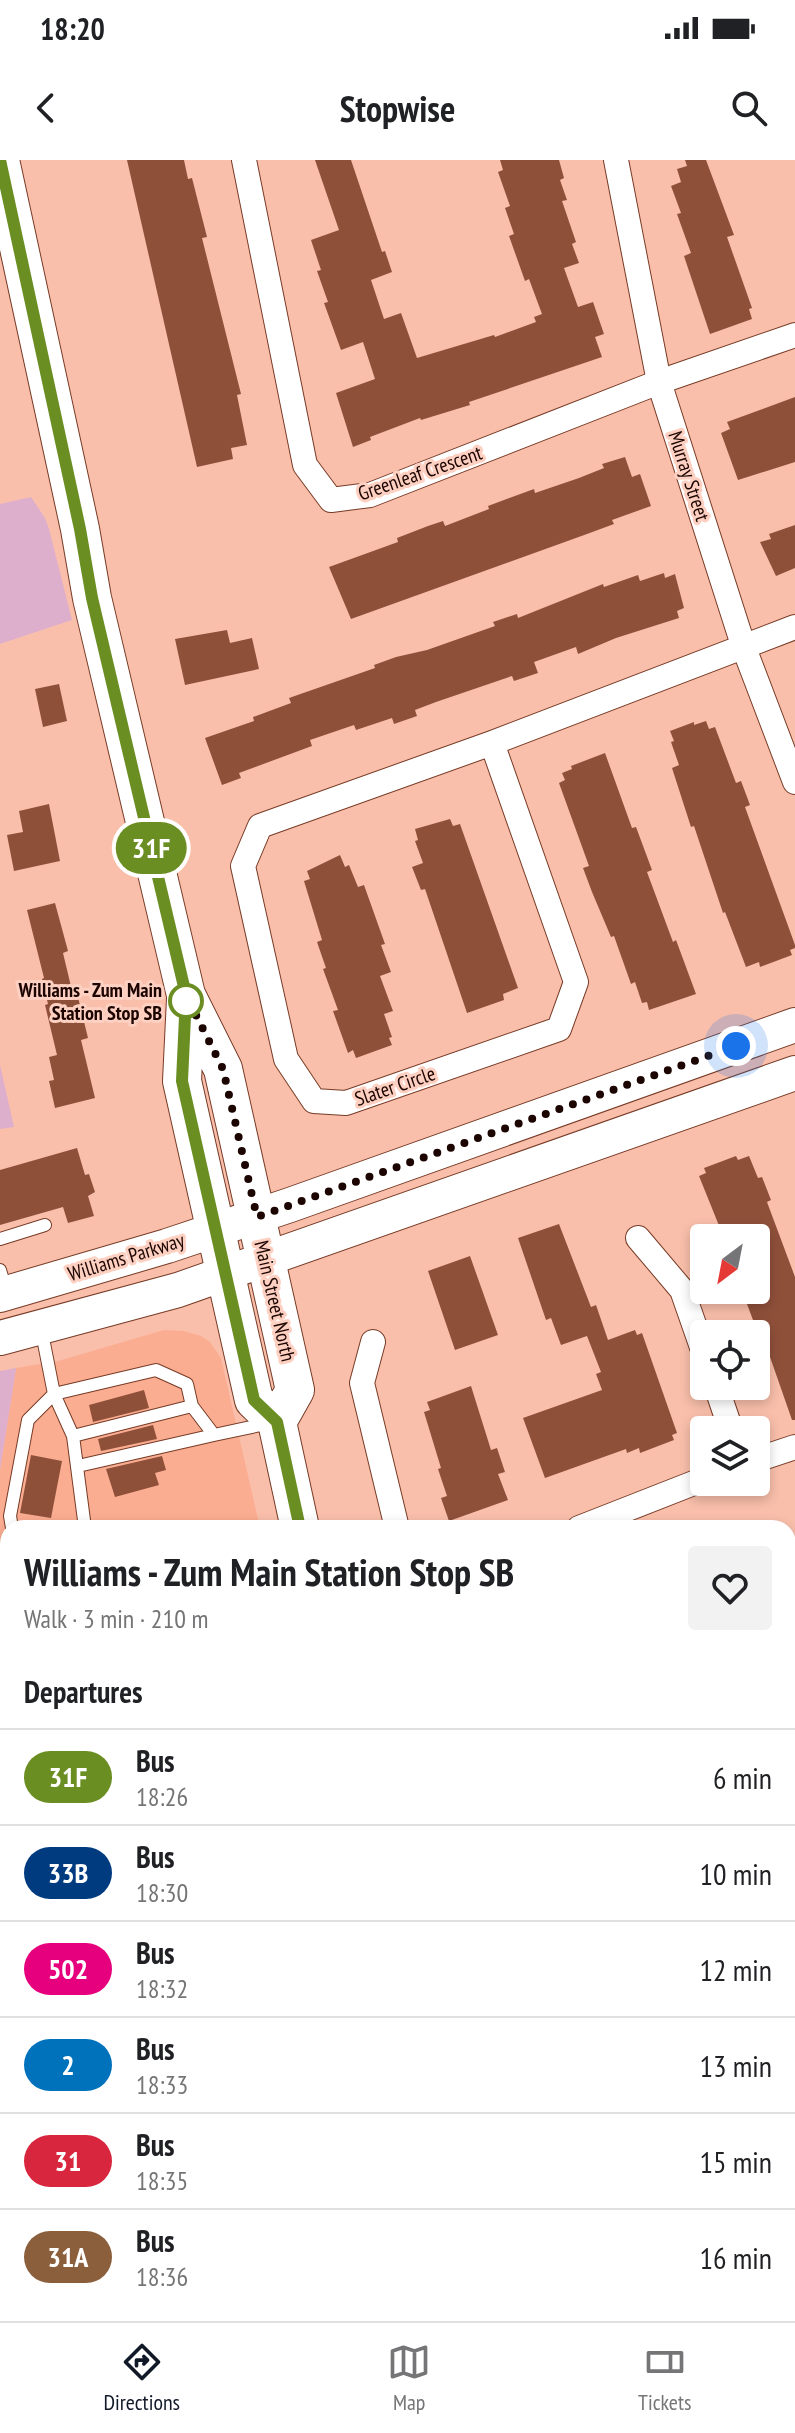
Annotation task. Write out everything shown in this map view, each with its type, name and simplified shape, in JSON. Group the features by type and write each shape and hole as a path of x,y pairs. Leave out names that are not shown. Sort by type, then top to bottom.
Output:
{"main road":[{"name":"Main Street North","path":"0,160 80,529 92,598 186,995 223,1069 295,1390 277,1422"},
{"name":"Main Street North","path":"186,995 182,1081 254,1400 277,1422 298,1520"},
{"name":"Williams Parkway","path":"2,1286 257,1217 795,1025"},
{"path":"0,1338 178,1290 795,1073"}],"street":[{"name":"Greenleaf Crescent","path":"244,160 305,465 331,500 370,495 659,382"},
{"name":"Murray Street","path":"616,160 659,382 744,648 795,782"},
{"path":"659,382 795,335"},
{"name":"Slater Circle","path":"492,743 576,982 559,1029 346,1103 314,1101 286,1059 243,866 260,826 492,743 795,627"},
{"path":"638,1238 682,1290 692,1320"},
{"path":"373,1342 362,1383 395,1520"},
{"path":"770,1455 795,1447"},
{"path":"599,1520 690,1484"}],"lane":[{"path":"0,1239 45,1225"},
{"path":"41,1328 54,1394 73,1436 84,1520"},
{"path":"11,1520 28,1420 54,1394 156,1370 187,1384 192,1406 214,1435"},
{"path":"73,1436 192,1406"},
{"path":"78,1466 277,1422"}],"shaded area":[{"path":"31,497 49,529 72,620 0,644 0,504"},
{"path":"0,1065 14,1127 0,1129"},
{"path":"164,1330 183,1331 210,1342 221,1358 258,1520 0,1520 0,1470 16,1368 58,1361"},
{"path":"16,1369 0,1470 0,1371"}],"building":[{"path":"127,160 184,160 188,179 192,178 207,237 202,238 241,394 237,395 247,445 231,448 233,459 197,467"},
{"path":"315,160 351,160 382,252 385,251 392,272 371,280 384,319 401,313 417,358 495,337 536,322 534,317 542,314 529,279 525,281 509,236 514,234 505,208 510,206 498,172 503,170 500,160 559,160 564,178 560,180 567,200 562,201 576,242 572,244 579,263 564,268 578,307 593,302 604,334 595,337 602,357 469,402 470,405 420,418 370,437 371,440 353,447 336,393 375,379 363,342 341,350 324,303 328,302 317,271 321,270 311,240 339,230"},
{"path":"685,160 706,160 734,235 727,237 752,308 749,309 752,319 710,334 684,256 691,253 671,186 681,182 677,169 687,166"},
{"path":"795,397 795,462 738,480 721,433 730,429 727,422"},
{"path":"625,457 632,477 640,474 651,506 612,520 614,524 351,619 329,567 398,542 397,538 428,526 443,521 445,526 489,509 488,506 534,489 535,493 579,478 604,468 602,464"},
{"path":"795,525 795,568 776,576 760,542 771,539 769,534"},
{"path":"664,573 665,578 675,574 684,608 677,611 679,618 578,654 576,647 534,662 538,673 514,681 512,676 436,702 415,710 417,716 394,724 392,718 356,730 354,725 310,740 312,746 239,773 241,778 222,785 205,738 254,721 253,717 291,703 289,698 375,668 374,665 396,657 427,650 495,626 493,622 517,614 518,618 603,584 604,587 638,575 640,581"},
{"path":"227,630 230,643 252,638 259,669 185,685 175,639"},
{"path":"59,684 67,721 43,727 35,689"},
{"path":"706,721 709,729 715,727 736,783 741,781 750,805 745,807 795,945 790,950 792,955 760,967 759,962 746,967 723,913 694,826 691,827 672,768 679,765 670,731"},
{"path":"605,753 632,828 636,827 652,870 647,872 673,942 676,940 696,994 649,1010 647,1002 642,1003 635,982 631,984 614,936 611,937 592,892 583,868 589,866 559,783 565,780 562,773 572,769 571,766"},
{"path":"49,804 60,861 14,871 7,835 23,832 19,811"},
{"path":"450,819 453,826 460,824 518,988 503,994 504,1000 467,1013 425,889 421,890 412,867 423,863 415,841 418,840 415,829"},
{"path":"340,855 345,867 349,865 358,887 364,885 385,944 381,945 391,972 380,976 393,1011 384,1014 392,1045 356,1058 353,1050 348,1053 333,1011 338,1010 323,969 326,968 317,942 322,940 304,881 310,879 307,871"},
{"path":"55,903 68,951 63,953 74,999 78,997 88,1038 81,1040 95,1098 55,1108 49,1081 54,1080 49,1057 57,1055 45,1005 48,1004 44,978 27,910"},
{"path":"77,1148 85,1175 89,1174 95,1192 88,1196 94,1216 68,1223 63,1207 0,1225 0,1170"},
{"path":"736,1156 738,1160 749,1156 771,1200 767,1202 795,1277 795,1420 792,1420 770,1357 770,1320 753,1320 747,1304 770,1304 770,1224 718,1224 699,1176 706,1173 704,1168"},
{"path":"559,1224 591,1307 596,1305 608,1340 635,1330 637,1335 642,1333 677,1433 672,1435 674,1440 640,1453 639,1448 627,1453 626,1449 545,1478 523,1418 602,1390 596,1374 601,1372 587,1336 561,1345 551,1318 546,1320 518,1238"},
{"path":"470,1256 498,1335 455,1350 428,1271"},
{"path":"471,1386 491,1450 497,1448 505,1472 498,1474 508,1500 449,1520 441,1498 447,1496 438,1469 441,1468 424,1412 430,1410 427,1402"},
{"path":"144,1390 149,1408 93,1422 89,1405"},
{"path":"153,1425 157,1439 101,1451 98,1439"},
{"path":"31,1455 62,1461 51,1518 20,1513"},
{"path":"162,1456 166,1470 155,1473 159,1485 115,1497 106,1469"}],"bus line":[{"name":"31F","path":"0,160 80,529 92,598 186,995 182,1081 204,1182 254,1400 277,1422 298,1520"}],"place":[{"name":"Williams - Zum Main Station Stop SB","path":"186,1001"}],"route":[{"path":"186,1001 186,995 223,1069 257,1217 736,1046"}]}
